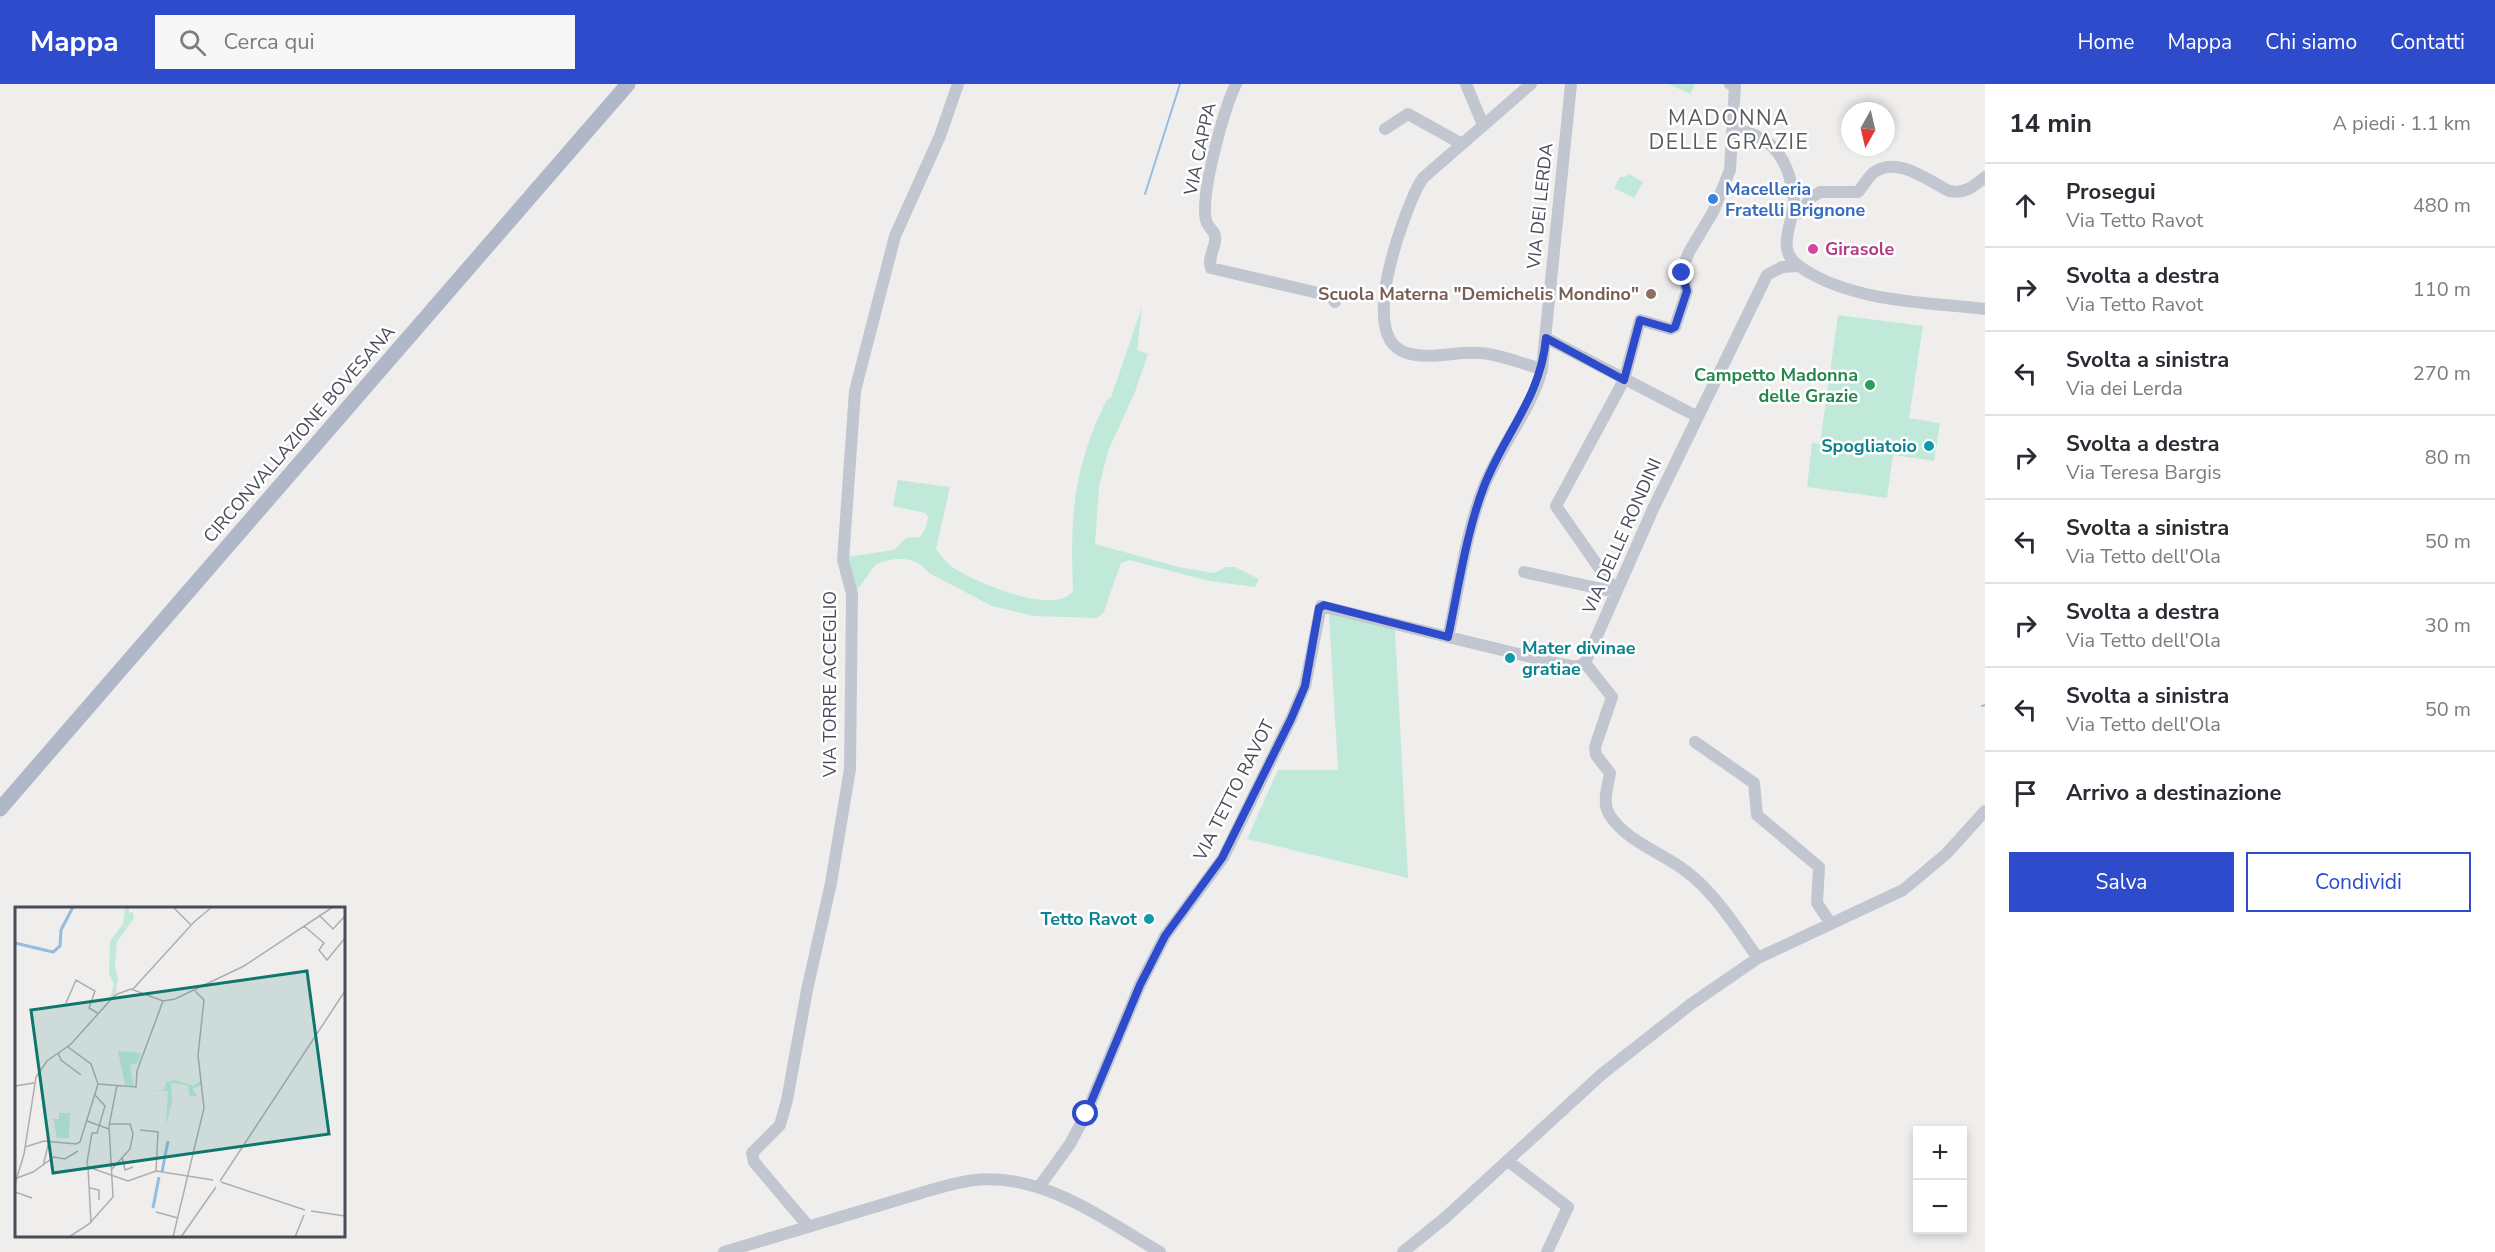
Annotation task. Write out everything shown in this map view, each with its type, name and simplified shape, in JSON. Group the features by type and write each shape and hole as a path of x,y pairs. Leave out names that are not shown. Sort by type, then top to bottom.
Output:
{"main road":[{"name":"CIRCONVALLAZIONE BOVESANA","path":"0,809 628,84"}],"street":[{"name":"VIA TORRE ACCEGLIO","path":"809,1227 754,1162 752,1153 780,1125 787,1100 807,990 831,883 850,769 852,594 843,560 855,391 895,236 940,136 958,84"},
{"name":"VIA CAPPA","path":"1236,84 1226,104 1217,138 1206,204 1206,221 1215,233 1216,240 1209,259 1211,268 1331,296 1335,302"},
{"path":"1466,84 1483,125"},
{"path":"1531,84 1423,178 1411,200 1389,267 1386,332 1393,344 1405,353 1482,353 1542,369"},
{"name":"VIA DEI LERDA","path":"1448,637 1483,489 1500,450 1534,391 1542,369 1571,84"},
{"path":"1616,592 1556,506 1624,380 1640,320 1671,329 1675,327 1687,291 1682,270 1722,192 1730,170 1734,128 1734,85"},
{"path":"1385,129 1408,114 1462,144"},
{"path":"1734,128 1766,139 1780,153 1791,183 1794,201 1786,244 1798,266 1862,293 1985,309"},
{"path":"1792,213 1799,213 1812,196 1820,192 1858,192 1870,175 1887,167 1904,167 1949,191 1956,192 1965,192 1985,177"},
{"name":"VIA DELLE RONDINI","path":"1585,663 1616,592 1767,274 1782,267 1798,266"},
{"path":"1546,338 1698,417"},
{"path":"1524,572 1616,592"},
{"name":"VIA TETTO RAVOT","path":"1039,1187 1070,1144 1086,1114 1140,985 1165,936 1222,858 1291,719 1305,686 1319,608 1324,605 1576,667 1585,663"},
{"path":"1585,663 1612,697 1595,747 1596,755 1610,774 1605,800 1609,815 1627,833 1700,882 1758,958"},
{"path":"1695,742 1754,783 1757,815 1819,867 1817,903 1831,924"},
{"path":"1403,1252 1632,1050 1733,973 1758,958 1877,904 1920,878 1957,844 1985,811"},
{"path":"1508,1161 1568,1206 1547,1252"},
{"path":"724,1252 964,1182 1001,1180 1039,1187 1080,1205 1160,1252"}],"green space":[{"path":"1669,84 1695,84 1690,94"},
{"path":"1629,174 1643,182 1634,198 1614,188 1620,177"},
{"path":"1142,307 1137,350 1148,354 1135,392 1108,451 1099,487 1095,544 1183,568 1214,573 1226,567 1235,567 1259,579 1255,587 1209,581 1129,560 1121,563 1103,614 1096,618 1034,616 992,606 929,573 918,563 898,559 876,564 854,594 847,557 895,549 906,538 920,537 926,528 928,517 925,513 893,506 898,480 950,487 936,549 952,567 995,588 1032,599 1063,598 1073,591 1073,516 1080,471 1095,426 1106,401 1111,397"},
{"name":"Campetto Madonna delle Grazie","path":"1838,315 1923,326 1909,418 1940,423 1934,461 1893,455 1887,498 1807,487 1812,443 1820,444"},
{"path":"1329,614 1395,629 1408,878 1247,839 1278,770 1338,770"}],"waterway":[{"path":"1145,194 1180,84"}],"place":[{"name":"Macelleria Fratelli Brignone","path":"1713,199"},
{"name":"Girasole","path":"1813,249"},
{"name":"Scuola Materna \"Demichelis Mondino\"","path":"1651,294"},
{"name":"Campetto Madonna delle Grazie","path":"1870,385"},
{"name":"Spogliatoio","path":"1929,446"},
{"name":"Mater divinae gratiae","path":"1510,658"},
{"name":"Tetto Ravot","path":"1149,919"}],"district":[{"name":"MADONNA DELLE GRAZIE","path":"1729,130"}],"route":[{"path":"1086,1114 1140,985 1165,936 1222,858 1251,795 1291,719 1305,686 1319,608 1324,605 1448,637 1483,489 1500,450 1538,383 1545,354 1546,338 1624,380 1640,320 1648,320 1671,329 1675,327 1687,291 1682,273"}]}
